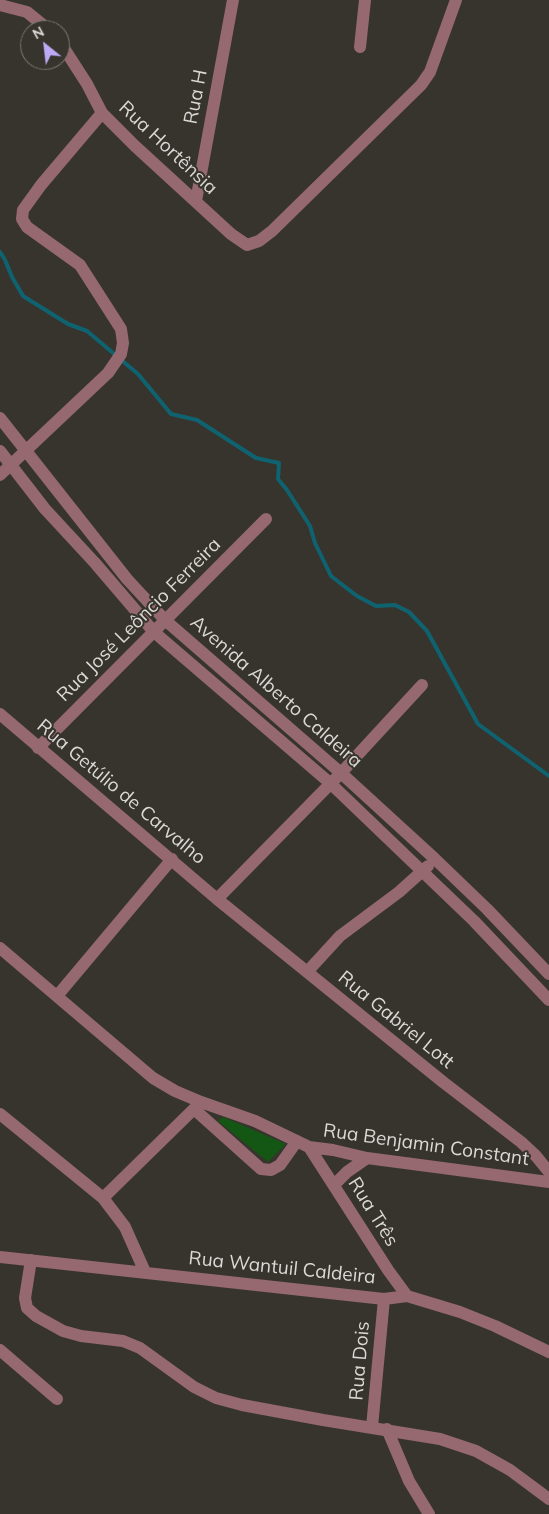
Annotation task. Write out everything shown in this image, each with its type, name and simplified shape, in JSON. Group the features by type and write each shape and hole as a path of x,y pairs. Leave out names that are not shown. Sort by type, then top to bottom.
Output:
{"street":[{"name":"Rua H","path":"196,201 233,0"},
{"path":"360,47 365,0"},
{"name":"Rua Hortênsia","path":"70,57 88,84 102,113 135,146 231,234 247,246 272,231 421,85 430,72 456,0"},
{"path":"0,5 26,12 36,20"},
{"path":"0,475 108,373 118,358 124,343 120,329 80,265 27,227 22,219 23,210 41,184 102,113"},
{"name":"Avenida Alberto Caldeira","path":"0,418 127,579 165,620 341,773 435,859 487,909 549,974"},
{"name":"Avenida Alberto Caldeira","path":"0,451 45,509 95,563 154,632 330,783 474,920 549,1000"},
{"name":"Rua José Leôncio Ferreira","path":"38,748 266,518"},
{"path":"218,899 341,773 422,685"},
{"name":"Rua Getúlio de Carvalho","path":"0,714 218,899"},
{"path":"57,996 172,859"},
{"path":"307,972 340,936 399,892 435,859"},
{"name":"Rua Gabriel Lott","path":"218,899 443,1082 522,1142 549,1172"},
{"name":"Rua Benjamin Constant","path":"0,948 153,1078 198,1106 255,1121 309,1147 333,1150 367,1158 549,1182"},
{"path":"102,1198 198,1106 261,1169 270,1170 280,1165 296,1141"},
{"path":"0,1114 102,1198 125,1227 145,1272"},
{"name":"Rua Três","path":"309,1147 388,1270 407,1296"},
{"path":"334,1185 347,1172 367,1158"},
{"name":"Rua Wantuil Caldeira","path":"0,1257 384,1298 407,1296 460,1312 549,1352"},
{"path":"30,1260 25,1298 28,1308 36,1316 63,1331 81,1336 123,1341 140,1348 194,1387 216,1398 314,1419 387,1429 440,1439 476,1451 510,1470 549,1499"},
{"name":"Rua Dois","path":"372,1427 384,1298"},
{"path":"0,1350 56,1399"},
{"path":"387,1429 409,1481 429,1514"}],"green space":[{"path":"223,1117 286,1144 268,1162 218,1121"}],"waterway":[{"path":"0,252 23,296 68,324 87,331 138,374 171,414 197,420 256,458 279,463 278,479 310,526 315,543 331,576 357,596 376,606 395,605 409,612 427,631 478,724 549,776"}]}
